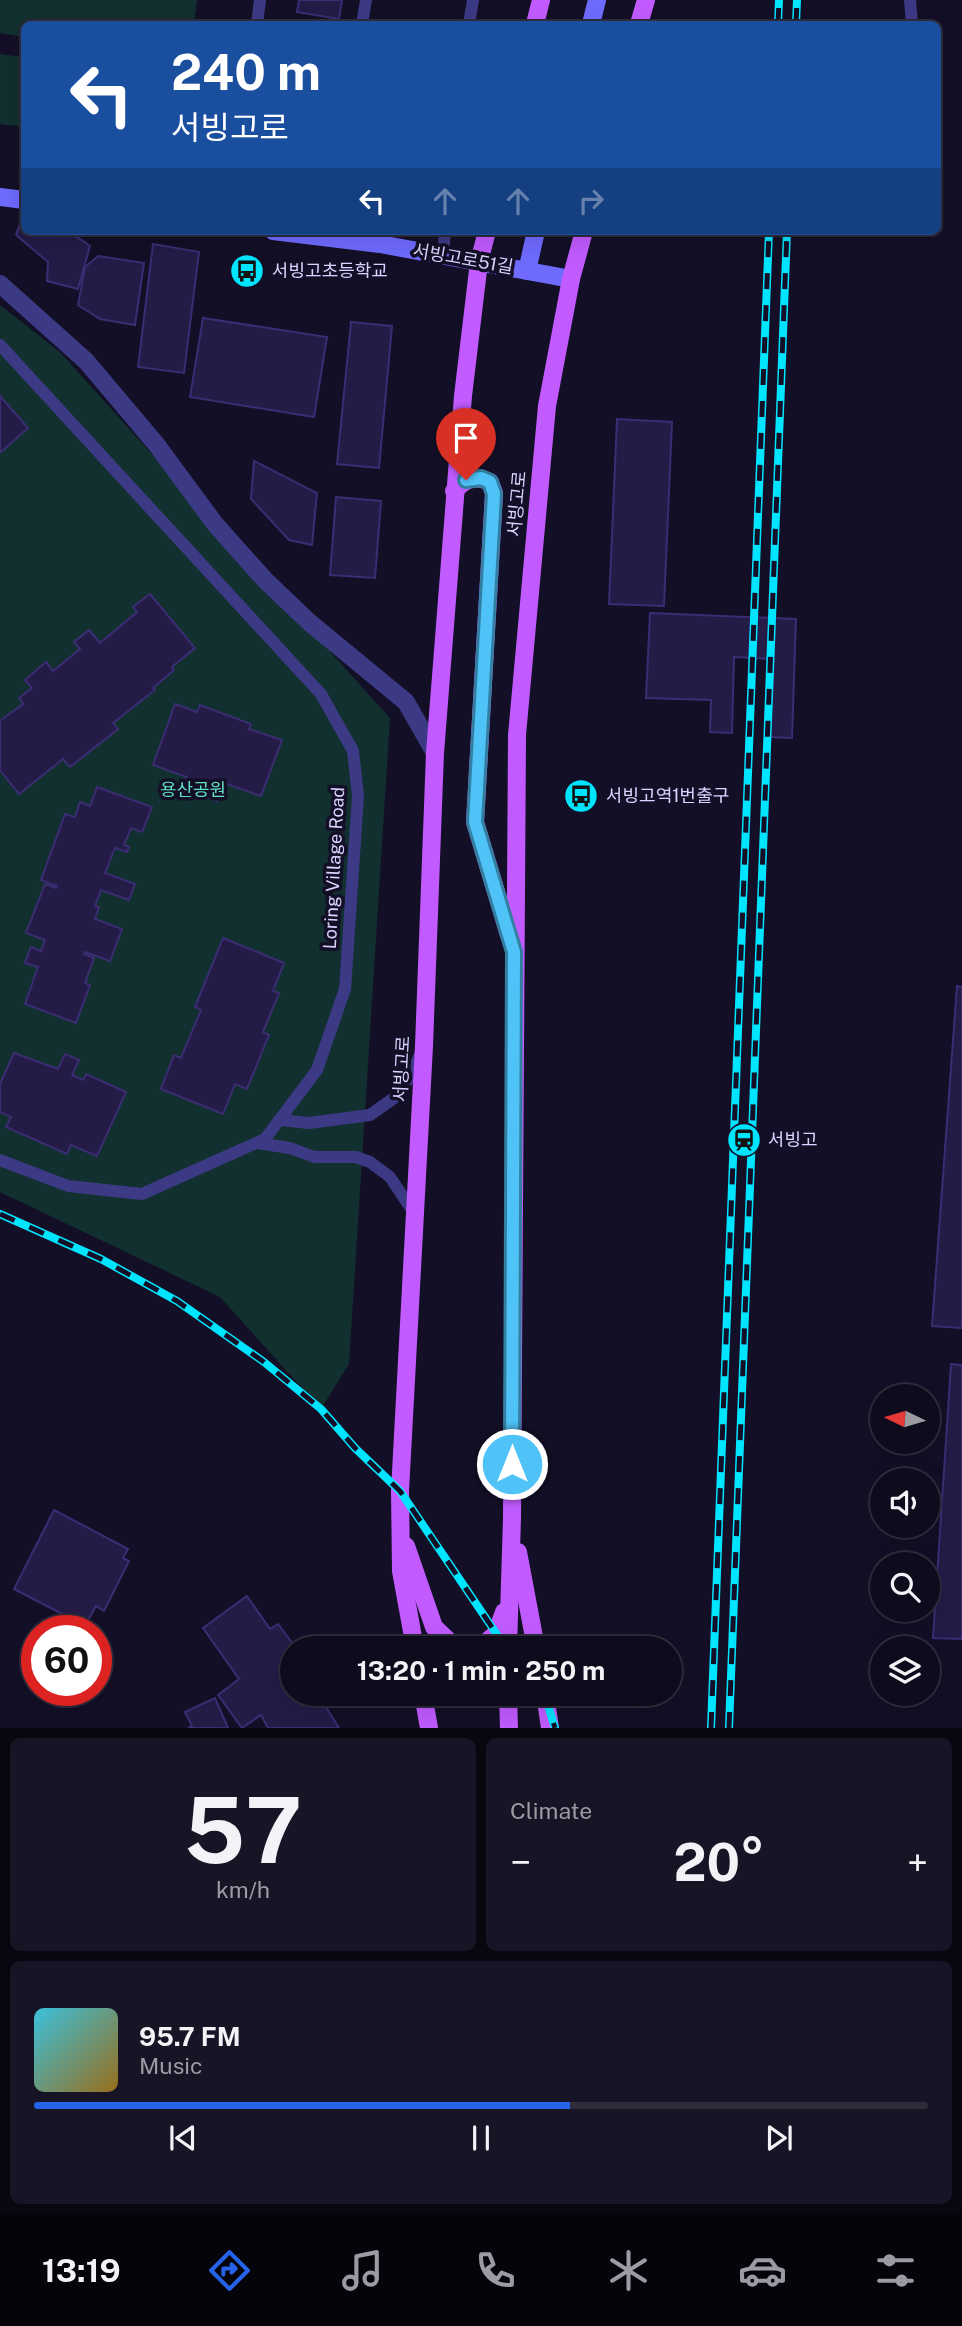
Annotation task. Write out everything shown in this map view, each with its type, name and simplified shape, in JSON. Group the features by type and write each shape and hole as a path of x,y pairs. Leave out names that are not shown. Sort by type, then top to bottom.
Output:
{"main road":[{"path":"536,21 541,0"},
{"path":"592,21 597,0"},
{"path":"640,21 646,0"},
{"path":"0,197 21,200"},
{"name":"서빙고로51길","path":"306,235 380,244 571,279"},
{"name":"서빙고로","path":"413,1636 401,1571 400,1491 424,1046 435,753 463,396 480,262 486,235"},
{"path":"527,271 535,235"},
{"name":"서빙고로","path":"508,1636 512,1518 517,735 547,406 571,279 583,235"},
{"name":"서빙고로","path":"454,491 466,480 481,478 490,482 494,494 475,822 514,952"},
{"path":"512,1518 535,1636"},
{"path":"401,1533 434,1627 443,1636"},
{"path":"494,1636 509,1596"},
{"path":"426,1706 429,1727"},
{"path":"508,1706 509,1727"},
{"path":"547,1706 550,1727"}],"street":[{"path":"0,284 86,361 156,444 215,524 265,580 309,622 406,702 435,753"}],"lane":[{"path":"257,21 260,0"},
{"path":"362,21 366,0"},
{"path":"470,21 473,0"},
{"path":"910,0 912,21"},
{"path":"443,256 445,235"},
{"name":"Loring Village Road","path":"0,345 321,694 353,751 358,796 345,989 317,1070 265,1139 142,1194 68,1186 0,1160"},
{"path":"279,1120 309,1123 370,1115 401,1093 424,1046"},
{"path":"256,1143 290,1148 314,1157 356,1157 370,1162 390,1177 414,1213"}],"green space":[{"path":"0,0 197,0 194,21 21,21 21,36 0,33"},
{"path":"0,54 21,57 21,127 0,124"},
{"name":"용산공원","path":"0,305 60,352 390,718 349,1364 321,1409 220,1297 0,1192"}],"building":[{"path":"299,0 342,0 339,19 297,12"},
{"path":"20,224 21,235 74,235 90,246 78,289 47,281 48,262 16,235"},
{"path":"153,244 199,252 184,373 138,367"},
{"path":"98,256 144,263 135,325 100,319 78,305 85,267"},
{"path":"203,318 327,337 314,417 190,397"},
{"path":"351,322 392,326 379,468 337,464"},
{"path":"0,396 28,428 1,452 0,452"},
{"path":"617,419 672,422 664,606 609,604"},
{"path":"254,461 317,493 312,545 289,540 251,499"},
{"path":"336,497 381,501 375,578 330,575"},
{"path":"150,594 195,648 172,667 174,670 153,688 155,690 113,723 118,729 70,767 63,759 19,794 0,770 0,721 23,704 19,698 32,688 25,680 46,662 53,671 80,649 74,642 89,630 100,643 137,612 133,607"},
{"path":"650,613 796,619 792,738 770,737 773,659 734,657 732,733 710,732 711,700 646,698"},
{"path":"175,704 197,712 200,705 251,724 249,729 282,740 261,796 224,783 217,801 182,789 187,777 153,765"},
{"path":"97,787 152,807 142,832 131,828 124,845 129,847 127,852 115,848 105,873 135,884 129,900 101,890 95,906 99,907 95,919 122,929 110,961 85,952 84,954 94,958 85,983 90,985 76,1023 25,1004 38,967 25,963 31,947 41,951 45,940 26,933 45,884 56,888 57,886 41,880 65,814 75,817 80,802 90,806"},
{"path":"223,938 284,963 273,991 279,993 263,1032 269,1035 247,1089 235,1084 223,1114 161,1089 174,1055 181,1058 201,1010 195,1007"},
{"path":"957,986 962,987 962,1328 932,1326"},
{"path":"14,1053 58,1069 65,1054 79,1060 72,1075 83,1080 86,1074 126,1092 97,1156 71,1145 67,1154 6,1127 11,1117 0,1112 0,1084"},
{"path":"951,1364 962,1365 962,1639 933,1636 934,1622 940,1622 940,1531"},
{"path":"54,1510 128,1549 123,1558 129,1561 104,1611 96,1606 91,1615 64,1615 14,1589"},
{"path":"247,1596 270,1629 278,1624 287,1636 280,1636 280,1706 325,1706 339,1728 268,1728 261,1715 242,1728 218,1695 239,1679 203,1628"},
{"path":"215,1698 228,1728 188,1728 192,1726 185,1712"}],"railway":[{"path":"778,21 779,0"},
{"path":"796,21 797,0"},
{"path":"711,1728 769,235"},
{"path":"729,1728 787,235"},
{"path":"0,1214 101,1259 177,1301 264,1362 321,1409 355,1448 400,1491 498,1636"},
{"path":"548,1706 555,1728"}],"place":[{"name":"서빙고초등학교","path":"247,271"},
{"name":"서빙고역1번출구","path":"581,796"},
{"name":"서빙고","path":"744,1140"}],"route":[{"path":"466,480 473,477 490,482 494,494 475,822 514,952 512,1464"}]}
